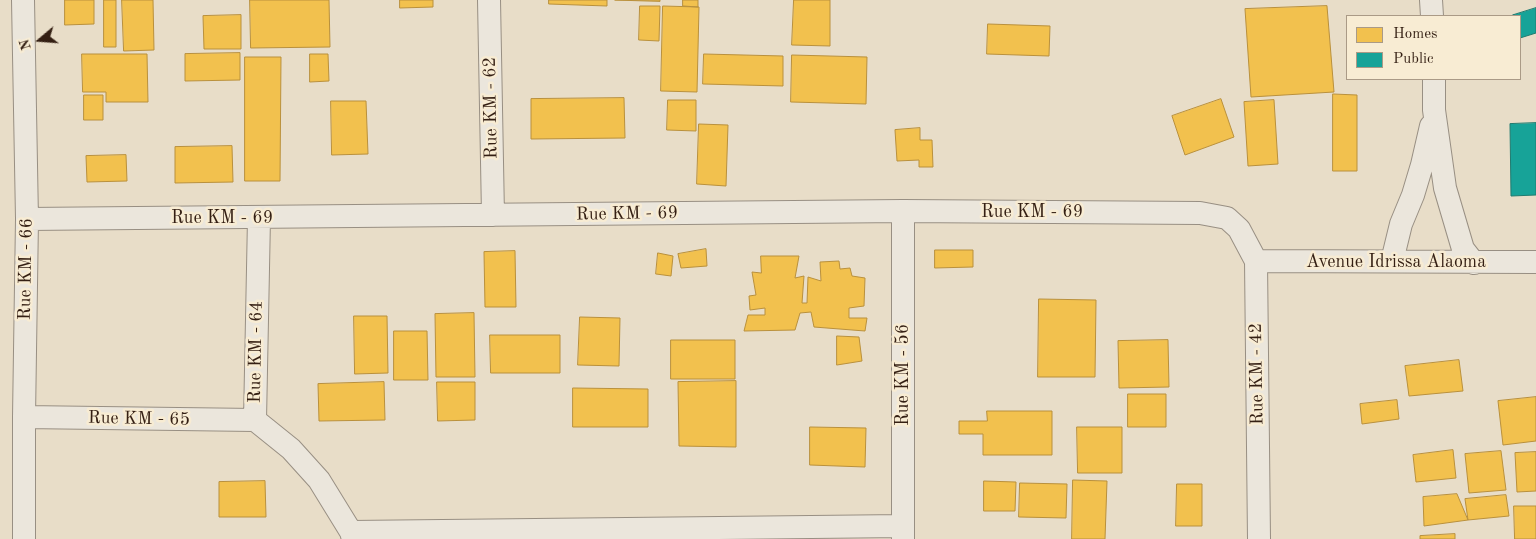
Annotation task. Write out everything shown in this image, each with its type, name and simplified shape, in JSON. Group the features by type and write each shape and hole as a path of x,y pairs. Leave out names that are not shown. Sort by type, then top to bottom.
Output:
{"street":[{"name":"Rue KM - 66","path":"23,0 27,220 24,539"},
{"name":"Rue KM - 62","path":"489,0 493,215"},
{"path":"1431,0 1432,15"},
{"path":"1434,80 1434,110 1445,188 1463,249 1474,263"},
{"path":"1392,262 1401,224 1413,195 1422,165 1434,110"},
{"name":"Rue KM - 69","path":"27,220 903,211 1200,212 1227,218"},
{"name":"Rue KM - 56","path":"903,211 903,532"},
{"name":"Rue KM - 64","path":"259,218 255,420 291,449 319,480 352,535"},
{"name":"Rue KM - 42","path":"1227,218 1239,229 1256,262 1259,539"},
{"name":"Avenue Idrissa Alaoma","path":"1256,262 1536,262"},
{"name":"Rue KM - 65","path":"24,417 255,420"},
{"path":"352,535 903,532"}],"building: Homes":[{"path":"65,0 94,0 94,24 65,25"},
{"path":"104,0 116,0 116,47 104,47"},
{"path":"122,0 153,0 154,50 124,51"},
{"path":"250,0 329,0 330,47 251,48"},
{"path":"400,0 433,0 433,7 400,8"},
{"path":"549,0 607,0 607,6 549,4"},
{"path":"615,0 660,0 660,1"},
{"path":"683,0 698,0 698,7 683,6"},
{"path":"794,0 830,0 830,46 792,45"},
{"path":"640,6 660,6 659,41 639,40"},
{"path":"663,6 699,7 697,92 661,91"},
{"path":"1327,6 1334,92 1251,97 1245,9"},
{"path":"241,15 241,49 204,49 203,16"},
{"path":"988,24 1050,26 1049,56 987,54"},
{"path":"240,53 240,80 185,81 185,54"},
{"path":"82,54 147,54 148,102 106,102 106,92 83,92"},
{"path":"310,54 328,54 329,81 310,82"},
{"path":"704,54 783,56 783,86 703,84"},
{"path":"792,55 867,57 866,104 791,102"},
{"path":"245,57 281,57 280,181 245,181"},
{"path":"1333,94 1357,95 1357,171 1333,171"},
{"path":"84,95 103,95 103,120 84,120"},
{"path":"624,98 625,138 531,139 531,99"},
{"path":"1221,99 1234,137 1185,155 1172,116"},
{"path":"668,100 696,100 696,131 667,130"},
{"path":"1274,100 1278,164 1248,166 1244,102"},
{"path":"331,101 366,101 368,154 332,155"},
{"path":"699,124 728,125 726,186 697,184"},
{"path":"920,128 920,140 932,140 933,167 919,167 919,160 897,161 895,130"},
{"path":"232,146 233,182 175,183 175,147"},
{"path":"126,155 127,181 87,182 86,156"},
{"path":"706,249 707,266 681,268 678,254"},
{"path":"935,250 973,250 973,267 935,268"},
{"path":"515,251 516,307 485,307 484,252"},
{"path":"658,253 673,256 671,276 656,274"},
{"path":"761,256 799,256 795,278 804,276 802,303 807,303 808,277 821,281 820,262 839,261 840,269 850,268 852,276 865,278 864,306 849,308 849,318 867,318 865,331 814,327 811,312 800,313 795,330 744,331 748,315 765,315 765,308 750,310 749,296 756,295 752,272 761,273"},
{"path":"1039,299 1096,300 1095,377 1038,377"},
{"path":"474,313 475,377 436,377 435,314"},
{"path":"354,316 387,316 388,373 355,374"},
{"path":"580,317 620,318 619,366 578,365"},
{"path":"394,331 427,331 428,380 394,380"},
{"path":"490,335 560,335 560,373 491,373"},
{"path":"837,336 859,337 862,361 837,365"},
{"path":"671,340 735,340 735,379 671,379"},
{"path":"1168,340 1169,387 1119,388 1118,341"},
{"path":"1459,360 1463,391 1409,396 1405,366"},
{"path":"736,381 736,447 679,446 678,382"},
{"path":"384,382 385,420 319,421 318,384"},
{"path":"437,382 475,382 475,420 438,421"},
{"path":"573,388 648,389 648,427 573,427"},
{"path":"1128,394 1166,394 1166,427 1128,427"},
{"path":"1536,397 1536,441 1503,445 1498,401"},
{"path":"1397,400 1399,419 1362,424 1360,404"},
{"path":"987,411 1052,411 1052,455 983,455 983,434 959,434 959,421 987,421"},
{"path":"810,427 866,428 865,467 810,465"},
{"path":"1077,427 1122,427 1122,473 1078,473"},
{"path":"1453,450 1456,478 1416,482 1413,455"},
{"path":"1501,451 1506,490 1469,493 1465,454"},
{"path":"1536,452 1536,491 1517,492 1515,453"},
{"path":"1073,480 1107,481 1105,539 1072,539"},
{"path":"265,481 266,517 219,517 219,482"},
{"path":"984,481 1016,482 1015,511 984,511"},
{"path":"1020,483 1067,484 1066,518 1019,517"},
{"path":"1177,484 1202,484 1202,526 1176,526"},
{"path":"1457,494 1468,520 1424,526 1423,497"},
{"path":"1506,495 1509,516 1468,520 1465,499"},
{"path":"1514,506 1536,506 1536,539 1515,539"},
{"path":"1455,534 1455,539 1420,539 1420,536"}],"building: Public":[{"path":"1536,8 1536,33 1521,38 1521,15 1513,15"},
{"path":"1536,123 1536,195 1511,196 1510,124"}]}
